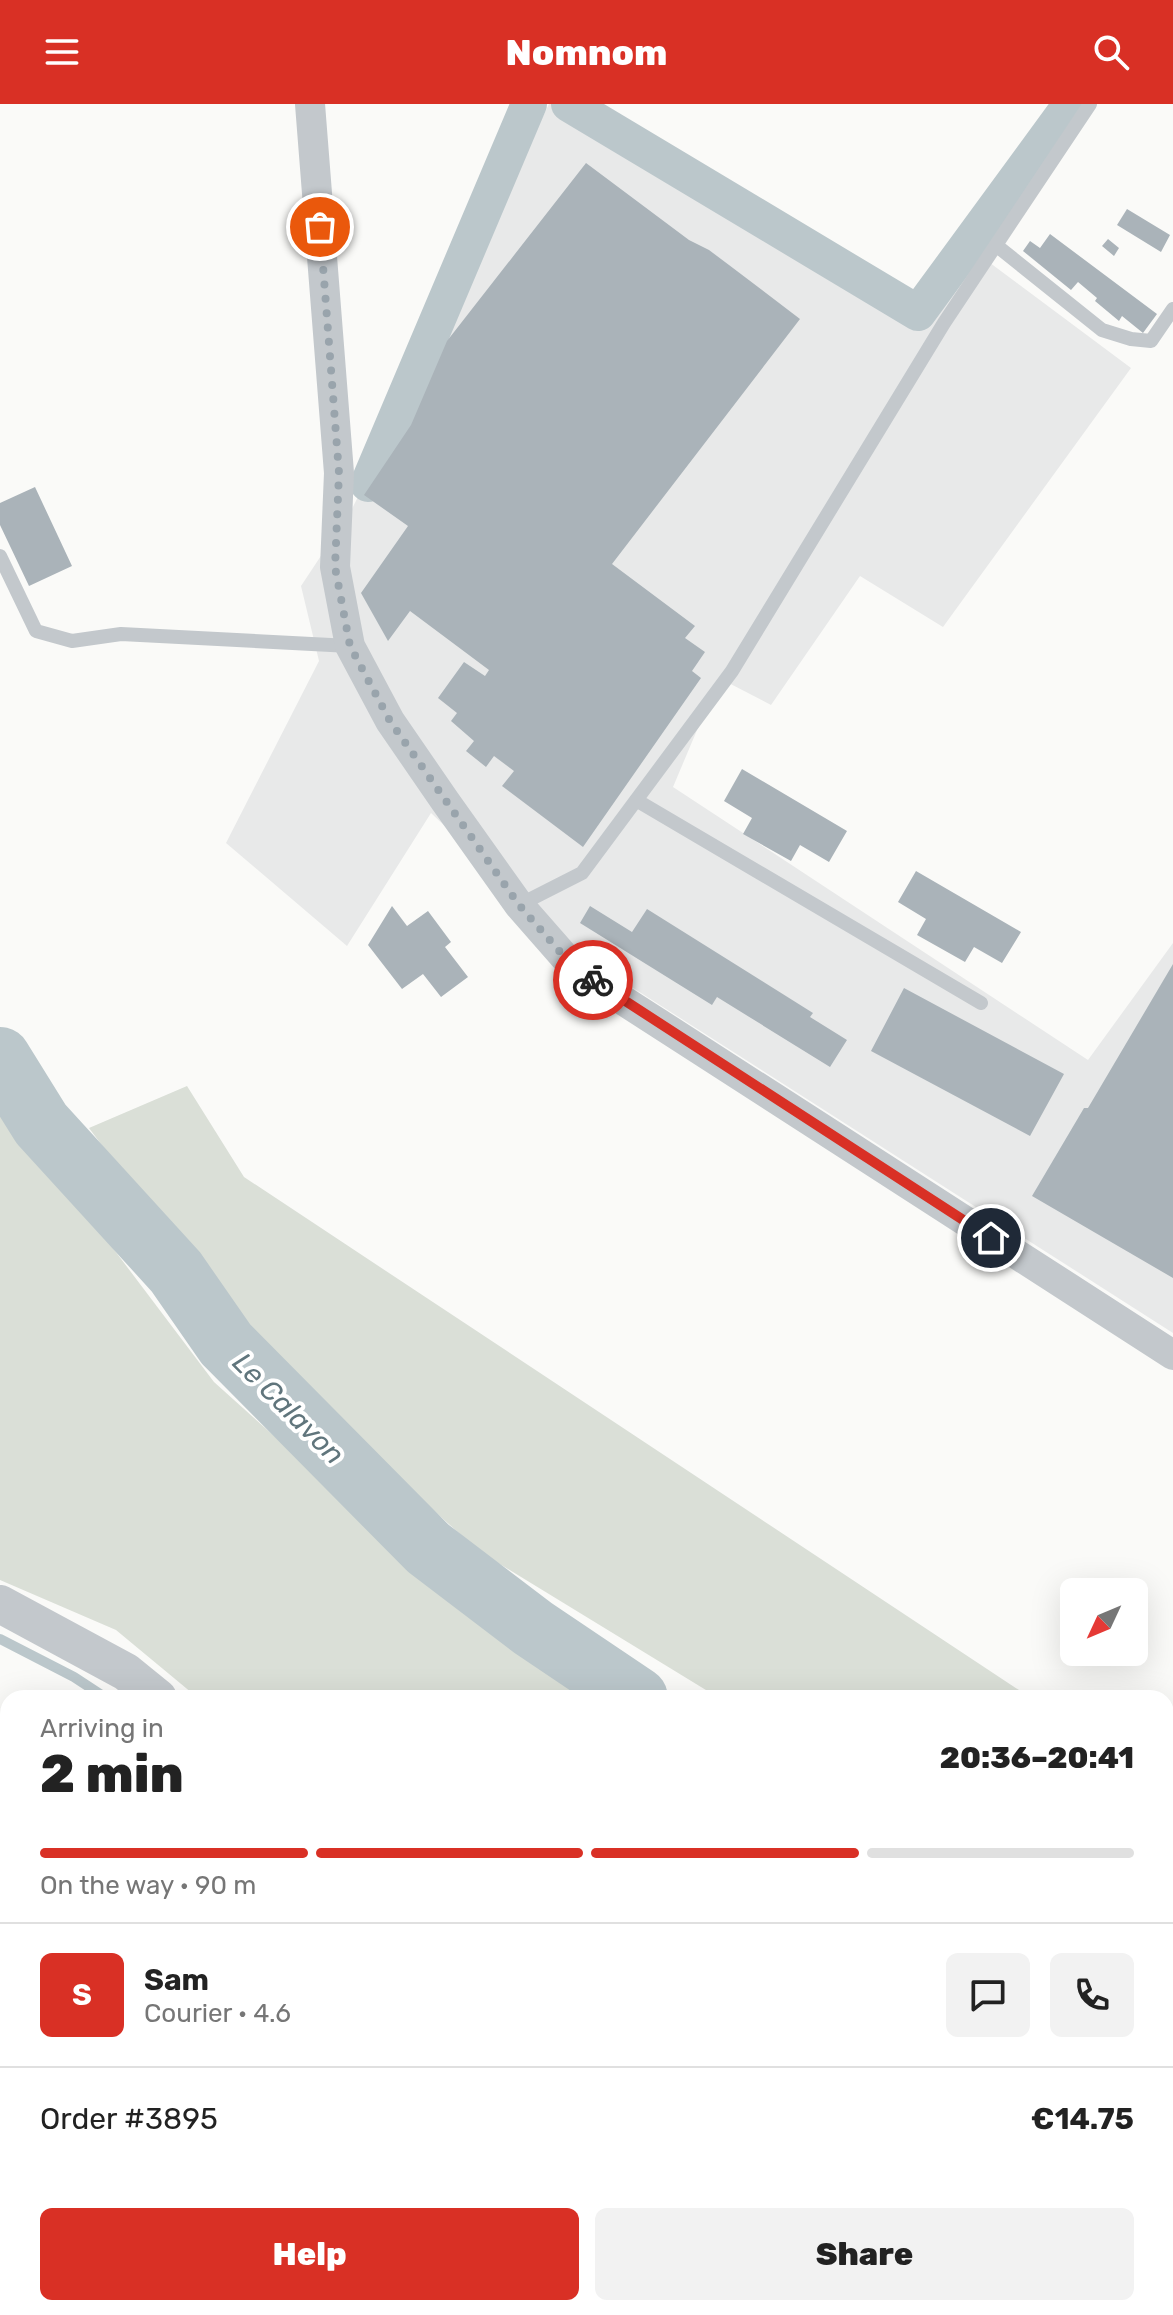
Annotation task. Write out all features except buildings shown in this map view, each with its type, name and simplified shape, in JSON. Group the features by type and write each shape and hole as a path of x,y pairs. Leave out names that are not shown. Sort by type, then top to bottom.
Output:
{"street":[{"path":"310,104 339,473 335,567 350,646 390,721 519,905 576,970 1173,1355"},
{"path":"0,1604 126,1672 148,1690"}],"lane":[{"path":"519,905 582,873 732,671 944,323 1090,104"},
{"path":"997,246 1102,330 1131,339 1151,341 1173,309"},
{"path":"0,556 36,631 60,638 72,641 121,634 350,646"},
{"path":"636,800 981,1003"}],"shaded area":[{"path":"549,104 922,322 974,251 1131,368 943,627 860,576 771,705 719,678 673,787 1088,1060 1173,943 1173,1333 580,954 431,813 347,946 226,843 319,661 301,586 352,509"},
{"path":"187,1086 244,1177 1019,1690 706,1690 480,1552 257,1352 89,1128"},
{"path":"0,1090 72,1194 214,1382 472,1614 590,1690 188,1690 116,1630 0,1580"}],"waterway":[{"path":"368,484 529,104"},
{"path":"569,104 918,313 1071,104"},
{"name":"Le Calavon","path":"0,1058 41,1124 176,1272 226,1344 428,1548 533,1628 625,1690"},
{"path":"0,1639 94,1690"}],"way so far":[{"path":"320,227 339,473 335,567 350,646 390,721 519,905 576,970 593,980"}],"route":[{"path":"593,980 991,1238"}]}
